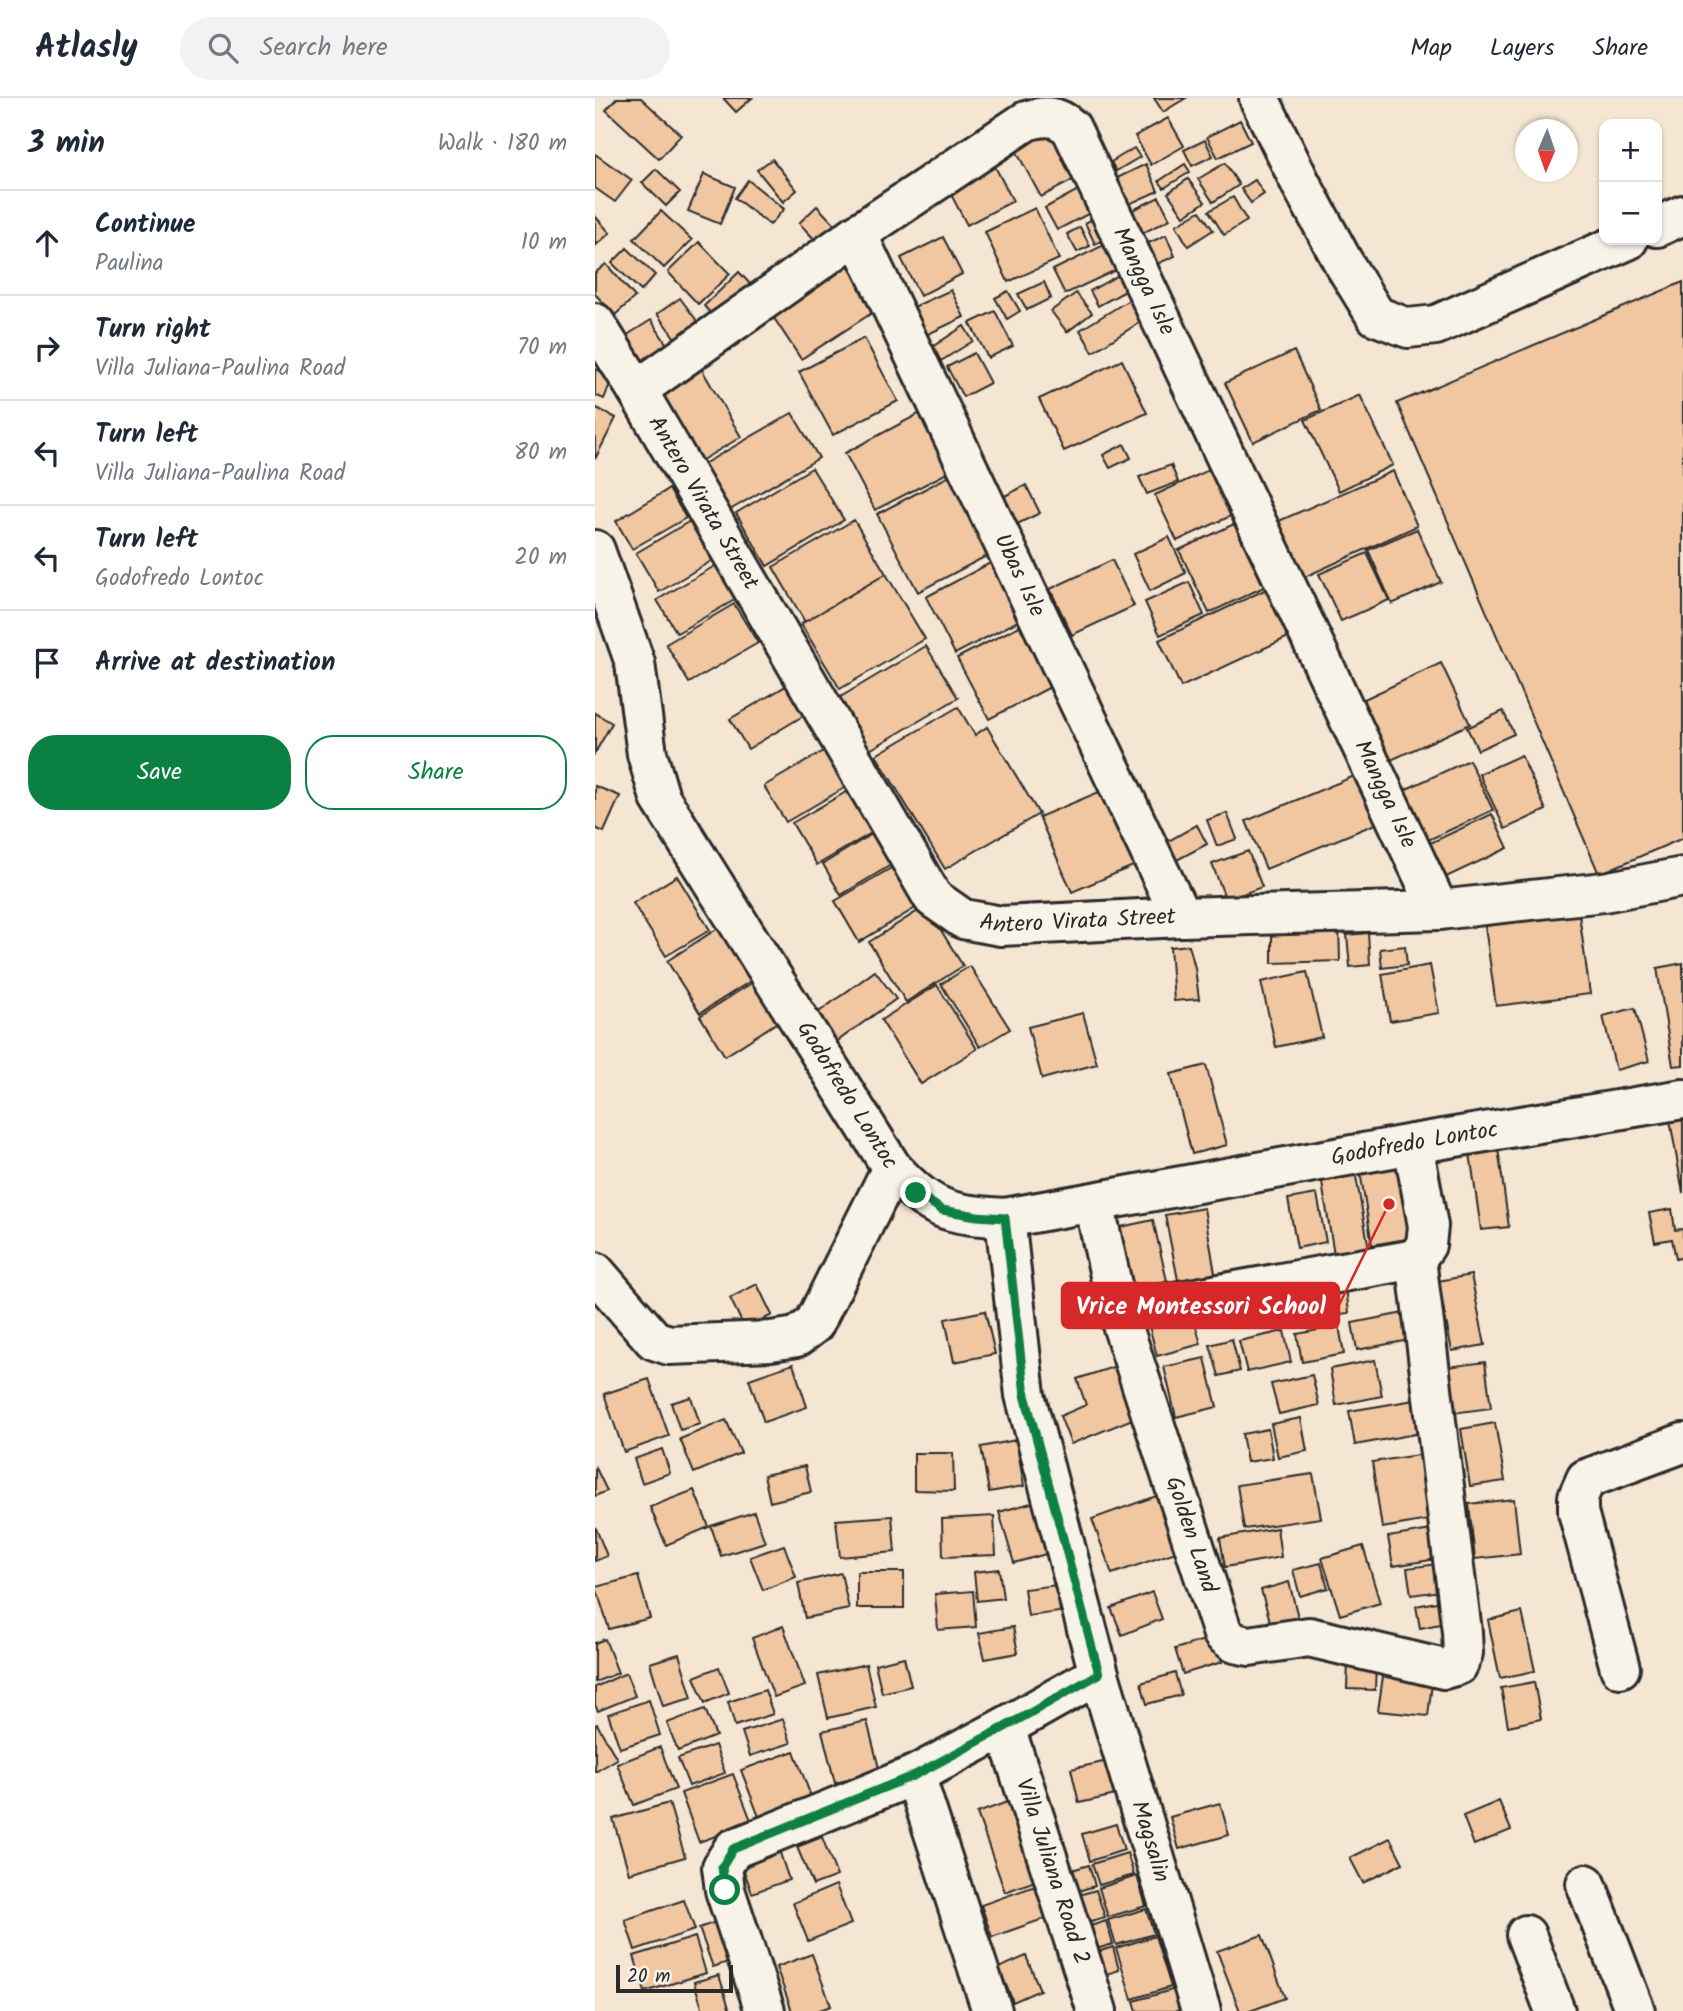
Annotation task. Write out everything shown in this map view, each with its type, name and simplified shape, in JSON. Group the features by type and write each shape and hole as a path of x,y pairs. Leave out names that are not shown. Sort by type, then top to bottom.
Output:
{"street":[{"path":"1259,98 1301,184 1376,316 1408,328 1436,325 1617,245"},
{"name":"Mangga Isle","path":"637,390 857,234 1026,121 1045,116 1060,119 1071,128 1439,910"},
{"path":"1662,225 1683,215"},
{"name":"Ubas Isle","path":"857,234 1181,917"},
{"name":"Antero Virata Street","path":"595,323 637,390 933,898 963,919 1001,926 1181,917 1439,910 1604,892 1683,877"},
{"name":"Godofredo Lontoc","path":"595,551 635,663 647,754 660,798 892,1168 916,1193 942,1210 1005,1218 1413,1144 1683,1099"},
{"path":"1118,1312 1416,1259 1426,1245 1427,1226 1413,1144"},
{"path":"595,1272 654,1340 669,1345 771,1341 797,1337 814,1324 892,1168"},
{"name":"Golden Land","path":"1094,1203 1118,1312 1223,1634 1235,1643 1249,1646 1309,1637 1444,1669 1458,1665 1463,1653 1462,1632 1416,1259"},
{"name":"Magsalin","path":"1005,1218 1025,1395 1099,1674 1201,2011"},
{"path":"1620,1668 1578,1512 1578,1497 1586,1479 1683,1443"},
{"path":"765,2011 725,1890 722,1867 733,1849 916,1778 1006,1730 1099,1674"},
{"name":"Villa Juliana Road 2","path":"1006,1730 1097,2011"},
{"path":"916,1778 992,2011"},
{"path":"1586,1884 1635,2011"},
{"path":"1526,1935 1555,2011"}],"building":[{"path":"617,98 641,98 681,135 659,159 606,110"},
{"path":"723,98 752,98 736,112"},
{"path":"1154,98 1186,98 1163,112"},
{"path":"1168,118 1184,146 1151,165 1135,136"},
{"path":"1240,120 1251,142 1218,158 1207,137"},
{"path":"1049,131 1075,179 1041,197 1015,149"},
{"path":"1205,140 1213,156 1192,166 1184,150"},
{"path":"1134,148 1140,157 1116,171 1111,162"},
{"path":"595,154 632,180 615,202 595,188"},
{"path":"772,159 797,190 783,202 757,170"},
{"path":"991,159 1013,201 967,225 945,183"},
{"path":"1225,163 1239,185 1213,202 1198,179"},
{"path":"1146,164 1158,191 1127,205 1115,179"},
{"path":"1185,164 1190,172 1164,188 1159,181"},
{"path":"656,169 680,192 666,206 642,183"},
{"path":"704,174 735,187 720,224 688,211"},
{"path":"1188,179 1205,202 1184,216 1168,193"},
{"path":"748,180 784,209 770,225 735,198"},
{"path":"1255,180 1264,194 1251,203 1241,189"},
{"path":"1078,190 1090,213 1057,230 1045,208"},
{"path":"1159,197 1170,219 1143,233 1131,211"},
{"path":"1233,197 1247,221 1224,235 1209,211"},
{"path":"817,206 836,226 818,243 799,223"},
{"path":"1035,208 1059,259 1008,282 985,232"},
{"path":"661,211 692,240 664,268 634,239"},
{"path":"1200,211 1213,230 1188,246 1176,225"},
{"path":"595,216 610,233 595,246"},
{"path":"1098,216 1109,237 1095,244 1085,223"},
{"path":"1080,227 1090,246 1077,252 1067,234"},
{"path":"1166,235 1175,256 1155,265 1146,244"},
{"path":"943,237 962,274 920,296 901,258"},
{"path":"699,242 730,274 698,304 668,272"},
{"path":"1104,245 1116,270 1065,294 1053,270"},
{"path":"627,248 655,275 641,291 612,263"},
{"path":"844,259 878,309 801,359 768,309"},
{"path":"606,264 635,297 615,315 595,294 595,273"},
{"path":"739,272 751,285 716,319 704,306"},
{"path":"1122,273 1131,288 1098,306 1090,291"},
{"path":"1044,282 1051,298 1027,310 1018,294"},
{"path":"1683,282 1683,838 1599,874 1397,403"},
{"path":"951,290 964,317 922,337 909,309"},
{"path":"1008,291 1020,311 1007,319 995,298"},
{"path":"1076,293 1092,313 1067,332 1051,311"},
{"path":"680,298 706,333 684,350 657,314"},
{"path":"1129,300 1142,321 1093,352 1080,330"},
{"path":"995,311 1013,346 988,358 970,323"},
{"path":"651,320 675,357 649,374 624,337"},
{"path":"964,326 973,341 941,361 932,347"},
{"path":"864,338 898,401 833,435 799,372"},
{"path":"1294,351 1321,410 1253,442 1225,383"},
{"path":"974,353 990,383 963,397 947,367"},
{"path":"1122,360 1147,413 1064,451 1039,399"},
{"path":"701,368 741,437 697,463 657,394"},
{"path":"595,369 613,376 604,399 595,395"},
{"path":"1360,395 1393,465 1339,491 1305,420"},
{"path":"595,407 616,418 595,459"},
{"path":"926,410 957,468 875,510 845,453"},
{"path":"792,413 819,458 730,510 702,465"},
{"path":"1124,444 1131,458 1110,468 1103,455"},
{"path":"1171,465 1178,482 1147,494 1139,477"},
{"path":"812,468 844,520 767,566 736,513"},
{"path":"1213,468 1235,514 1177,541 1155,495"},
{"path":"1393,471 1417,526 1298,580 1272,524"},
{"path":"953,474 994,552 918,592 877,514"},
{"path":"1026,485 1040,513 1011,527 997,500"},
{"path":"669,489 686,518 632,549 616,521"},
{"path":"854,520 886,574 805,622 773,567"},
{"path":"690,521 713,560 659,592 636,553"},
{"path":"1234,524 1264,587 1209,613 1179,550"},
{"path":"1417,529 1441,582 1392,604 1368,550"},
{"path":"1169,537 1186,573 1150,591 1133,554"},
{"path":"1367,553 1389,600 1341,621 1319,574"},
{"path":"1112,560 1134,606 1072,635 1050,589"},
{"path":"992,562 1022,619 955,654 926,597"},
{"path":"718,564 738,598 677,633 657,600"},
{"path":"886,574 925,639 840,689 801,624"},
{"path":"1189,582 1204,615 1160,635 1145,602"},
{"path":"1275,585 1297,633 1181,687 1159,640"},
{"path":"734,604 758,643 689,683 666,644"},
{"path":"1025,623 1056,684 989,719 957,658"},
{"path":"926,646 958,698 868,751 837,699"},
{"path":"1441,663 1470,724 1389,761 1360,701"},
{"path":"791,683 808,713 748,749 730,719"},
{"path":"958,707 975,735 987,727 1039,814 945,869 876,755"},
{"path":"1503,711 1514,734 1478,750 1467,728"},
{"path":"595,713 612,723 595,753"},
{"path":"829,748 851,784 786,822 764,786"},
{"path":"1521,755 1546,810 1505,829 1479,774"},
{"path":"1469,760 1493,810 1424,842 1400,792"},
{"path":"1364,772 1385,820 1266,869 1246,821"},
{"path":"595,786 620,796 604,832 595,828"},
{"path":"853,788 878,829 817,865 792,823"},
{"path":"1106,789 1138,864 1072,892 1039,817"},
{"path":"1227,813 1237,839 1217,846 1207,820"},
{"path":"1492,814 1508,848 1442,879 1426,845"},
{"path":"1197,825 1207,844 1177,860 1167,842"},
{"path":"872,834 891,865 841,895 823,864"},
{"path":"1248,851 1262,887 1226,900 1212,864"},
{"path":"898,864 922,904 859,942 835,901"},
{"path":"677,876 710,930 666,956 633,903"},
{"path":"926,906 963,966 906,1002 869,942"},
{"path":"1579,914 1590,994 1496,1006 1485,926"},
{"path":"723,925 757,977 700,1013 667,961"},
{"path":"1339,925 1340,961 1272,963 1272,927"},
{"path":"1368,933 1370,965 1350,967 1347,935"},
{"path":"1189,945 1199,999 1174,1001 1170,947"},
{"path":"1405,946 1407,965 1382,968 1380,949"},
{"path":"1683,963 1683,1065 1673,1066 1657,968"},
{"path":"1430,965 1439,1013 1390,1021 1382,974"},
{"path":"970,966 1010,1029 980,1047 941,984"},
{"path":"875,971 896,999 832,1045 812,1017"},
{"path":"1307,972 1322,1037 1276,1047 1261,982"},
{"path":"761,977 787,1016 725,1056 700,1016"},
{"path":"937,985 977,1049 921,1084 881,1020"},
{"path":"1635,1008 1649,1061 1616,1070 1603,1016"},
{"path":"1083,1013 1097,1064 1042,1079 1028,1027"},
{"path":"1206,1065 1227,1145 1192,1154 1171,1074"},
{"path":"1683,1106 1683,1193 1668,1109"},
{"path":"1498,1148 1509,1227 1481,1230 1470,1153"},
{"path":"1406,1163 1418,1237 1372,1245 1360,1171"},
{"path":"1355,1171 1370,1254 1335,1260 1321,1177"},
{"path":"1317,1194 1326,1242 1297,1248 1288,1199"},
{"path":"1204,1208 1216,1279 1179,1285 1165,1215"},
{"path":"1672,1209 1675,1230 1683,1229 1683,1257 1676,1259 1672,1239 1655,1242 1649,1213"},
{"path":"1153,1220 1167,1281 1130,1290 1116,1228"},
{"path":"1471,1275 1485,1345 1452,1351 1438,1281"},
{"path":"757,1284 772,1315 745,1329 730,1298"},
{"path":"1346,1287 1349,1313 1316,1317 1312,1292"},
{"path":"1190,1306 1201,1344 1157,1356 1147,1318"},
{"path":"985,1311 995,1354 954,1362 945,1319"},
{"path":"1404,1313 1409,1340 1357,1350 1352,1323"},
{"path":"1339,1326 1344,1354 1302,1362 1297,1334"},
{"path":"1284,1331 1291,1362 1247,1372 1239,1341"},
{"path":"1232,1339 1240,1371 1219,1376 1210,1345"},
{"path":"1205,1358 1217,1407 1176,1417 1164,1367"},
{"path":"1375,1360 1382,1396 1336,1405 1330,1369"},
{"path":"1485,1362 1491,1408 1453,1413 1447,1367"},
{"path":"793,1364 807,1407 764,1422 749,1379"},
{"path":"1122,1364 1140,1416 1071,1444 1060,1416 1086,1405 1077,1379"},
{"path":"1312,1375 1319,1405 1279,1414 1271,1384"},
{"path":"649,1379 669,1436 624,1452 604,1394"},
{"path":"691,1397 700,1424 680,1430 671,1403"},
{"path":"1415,1400 1421,1433 1355,1445 1349,1411"},
{"path":"1301,1418 1307,1451 1278,1457 1271,1424"},
{"path":"726,1420 741,1453 694,1473 680,1439"},
{"path":"1495,1423 1505,1481 1470,1486 1461,1429"},
{"path":"1268,1429 1273,1458 1247,1462 1242,1434"},
{"path":"1016,1440 1024,1486 989,1492 981,1447"},
{"path":"662,1449 670,1473 642,1483 634,1459"},
{"path":"914,1453 953,1453 954,1491 914,1490"},
{"path":"1425,1454 1434,1519 1382,1528 1372,1462"},
{"path":"595,1466 607,1491 595,1496"},
{"path":"805,1466 811,1492 770,1502 764,1475"},
{"path":"1313,1474 1321,1518 1244,1529 1237,1485"},
{"path":"694,1490 709,1527 666,1545 650,1507"},
{"path":"1156,1496 1176,1552 1112,1574 1092,1519"},
{"path":"1514,1499 1520,1554 1475,1559 1469,1504"},
{"path":"1038,1501 1053,1552 1014,1563 999,1512"},
{"path":"754,1512 765,1542 721,1556 711,1526"},
{"path":"892,1516 895,1552 840,1557 836,1520"},
{"path":"994,1516 996,1555 943,1557 942,1519"},
{"path":"595,1526 607,1556 595,1561"},
{"path":"1277,1528 1281,1557 1225,1567 1220,1538"},
{"path":"1432,1530 1437,1559 1393,1566 1388,1537"},
{"path":"784,1545 796,1577 763,1590 750,1557"},
{"path":"1363,1546 1380,1603 1340,1615 1322,1558"},
{"path":"1321,1563 1328,1588 1300,1596 1293,1570"},
{"path":"1445,1563 1449,1590 1411,1595 1407,1568"},
{"path":"999,1569 1003,1598 977,1601 974,1572"},
{"path":"857,1572 904,1572 904,1608 857,1608"},
{"path":"841,1573 849,1609 805,1618 798,1583"},
{"path":"638,1576 650,1618 609,1629 596,1587"},
{"path":"1289,1582 1299,1621 1272,1628 1261,1590"},
{"path":"1057,1585 1060,1612 1028,1616 1024,1589"},
{"path":"973,1591 976,1627 938,1630 935,1594"},
{"path":"1152,1592 1162,1619 1122,1635 1111,1608"},
{"path":"1451,1599 1455,1621 1420,1628 1416,1606"},
{"path":"1522,1612 1535,1671 1500,1678 1488,1620"},
{"path":"783,1626 805,1686 774,1697 752,1638"},
{"path":"1013,1627 1018,1653 985,1659 979,1633"},
{"path":"1214,1637 1222,1662 1183,1674 1175,1649"},
{"path":"605,1639 618,1673 595,1682 595,1643"},
{"path":"679,1654 692,1698 663,1706 650,1663"},
{"path":"904,1657 911,1686 882,1693 875,1664"},
{"path":"1348,1660 1376,1661 1375,1690 1347,1689"},
{"path":"866,1664 876,1707 828,1718 818,1675"},
{"path":"719,1667 729,1693 705,1703 694,1677"},
{"path":"1384,1669 1433,1675 1428,1716 1378,1711"},
{"path":"626,1673 635,1696 598,1711 595,1705 595,1687"},
{"path":"1175,1673 1181,1695 1147,1704 1141,1683"},
{"path":"1534,1682 1541,1719 1508,1726 1501,1688"},
{"path":"765,1690 773,1714 735,1726 728,1702"},
{"path":"649,1700 660,1735 620,1748 608,1714"},
{"path":"705,1709 716,1736 678,1751 667,1723"},
{"path":"783,1719 791,1743 750,1756 742,1732"},
{"path":"867,1721 880,1772 835,1783 822,1731"},
{"path":"597,1724 617,1759 595,1772 595,1725"},
{"path":"715,1745 725,1773 689,1786 678,1758"},
{"path":"660,1747 676,1789 634,1805 617,1764"},
{"path":"794,1751 813,1802 761,1822 741,1770"},
{"path":"1117,1759 1125,1793 1079,1803 1071,1769"},
{"path":"733,1774 752,1823 699,1842 681,1793"},
{"path":"1013,1800 1041,1879 1005,1892 977,1813"},
{"path":"1499,1801 1511,1830 1474,1845 1463,1816"},
{"path":"669,1803 685,1857 629,1873 613,1819"},
{"path":"1220,1803 1229,1835 1179,1849 1170,1817"},
{"path":"1116,1824 1124,1850 1090,1861 1082,1834"},
{"path":"822,1837 837,1876 813,1885 797,1847"},
{"path":"1390,1838 1403,1863 1363,1883 1350,1858"},
{"path":"778,1847 789,1880 752,1893 740,1860"},
{"path":"1127,1853 1134,1875 1099,1885 1092,1864"},
{"path":"1089,1865 1095,1886 1071,1893 1065,1872"},
{"path":"1137,1876 1146,1906 1108,1917 1099,1888"},
{"path":"1041,1884 1052,1916 992,1937 981,1905"},
{"path":"836,1885 851,1924 808,1941 793,1903"},
{"path":"1096,1890 1105,1917 1080,1924 1072,1897"},
{"path":"684,1900 695,1930 635,1950 625,1920"},
{"path":"1146,1909 1154,1934 1116,1945 1108,1920"},
{"path":"721,1920 734,1960 713,1967 699,1928"},
{"path":"1106,1921 1113,1944 1090,1951 1084,1928"},
{"path":"1262,1935 1285,1998 1250,2011 1240,2011 1217,1951"},
{"path":"1155,1936 1171,1987 1132,1999 1116,1948"},
{"path":"695,1937 706,1973 645,1992 634,1956"},
{"path":"1113,1947 1119,1970 1098,1977 1091,1954"},
{"path":"812,1954 831,2006 817,2011 792,2011 776,1967"},
{"path":"1026,1956 1040,1990 1013,2002 999,1968"},
{"path":"719,1975 730,2011 703,2011 694,1982"},
{"path":"1175,1989 1182,2011 1137,2011 1134,2001"}],"place":[{"name":"Vrice Montessori School","path":"1389,1204"}],"route":[{"path":"725,1890 722,1867 733,1849 915,1775 1099,1674 1025,1395 1005,1218 942,1210 916,1193"}]}
